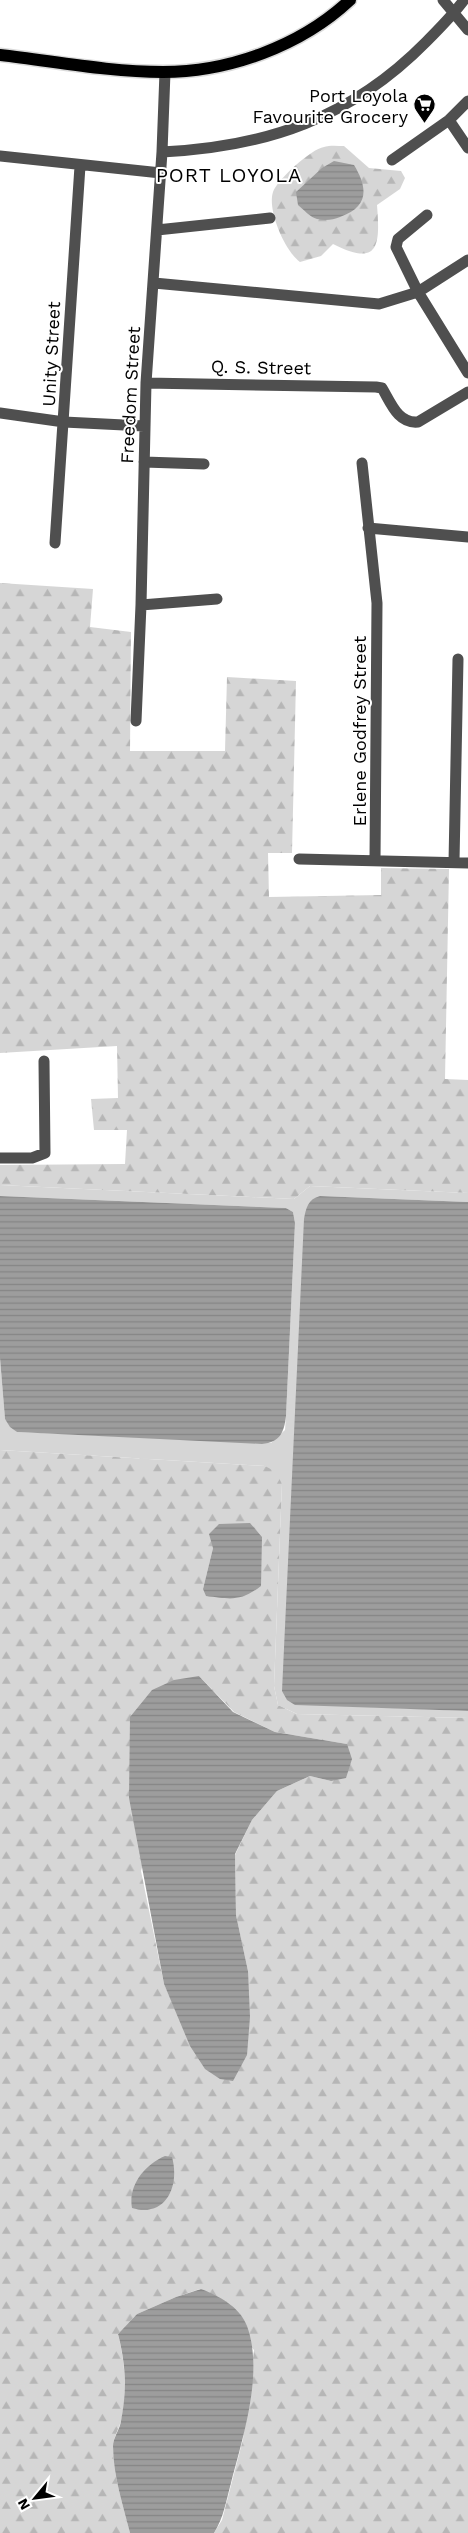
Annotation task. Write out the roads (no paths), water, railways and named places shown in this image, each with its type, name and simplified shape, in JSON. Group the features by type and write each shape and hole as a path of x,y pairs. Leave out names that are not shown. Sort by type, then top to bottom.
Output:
{"main road":[{"path":"0,55 165,72 209,66 262,53 289,42 317,26 350,0"}],"street":[{"path":"443,0 468,30"},
{"path":"162,152 200,150 246,143 288,131 331,114 388,78 454,14 464,0"},
{"name":"Freedom Street","path":"136,721 141,605 144,426 162,152 165,72"},
{"path":"392,160 449,120 468,101"},
{"path":"449,120 468,148"},
{"path":"0,168 0,156 160,173"},
{"name":"Unity Street","path":"55,543 80,166"},
{"path":"427,215 398,239 396,247 418,292 466,365"},
{"path":"157,230 270,218"},
{"path":"154,283 379,304 418,292 468,260"},
{"name":"Q. S. Street","path":"146,383 376,387 382,388 404,421 418,422 468,392"},
{"path":"0,413 64,422 144,426"},
{"path":"144,462 204,464"},
{"name":"Erlene Godfrey Street","path":"362,463 377,603 375,860"},
{"path":"368,528 468,537"},
{"path":"141,605 217,599"},
{"path":"454,862 462,787 463,697 458,659"},
{"path":"299,859 468,863"},
{"path":"0,1158 32,1158 45,1153 44,1062"}],"place":[{"name":"Port Loyola Favourite Grocery","path":"424,124"}],"district":[{"name":"PORT LOYOLA","path":"229,175"}]}
